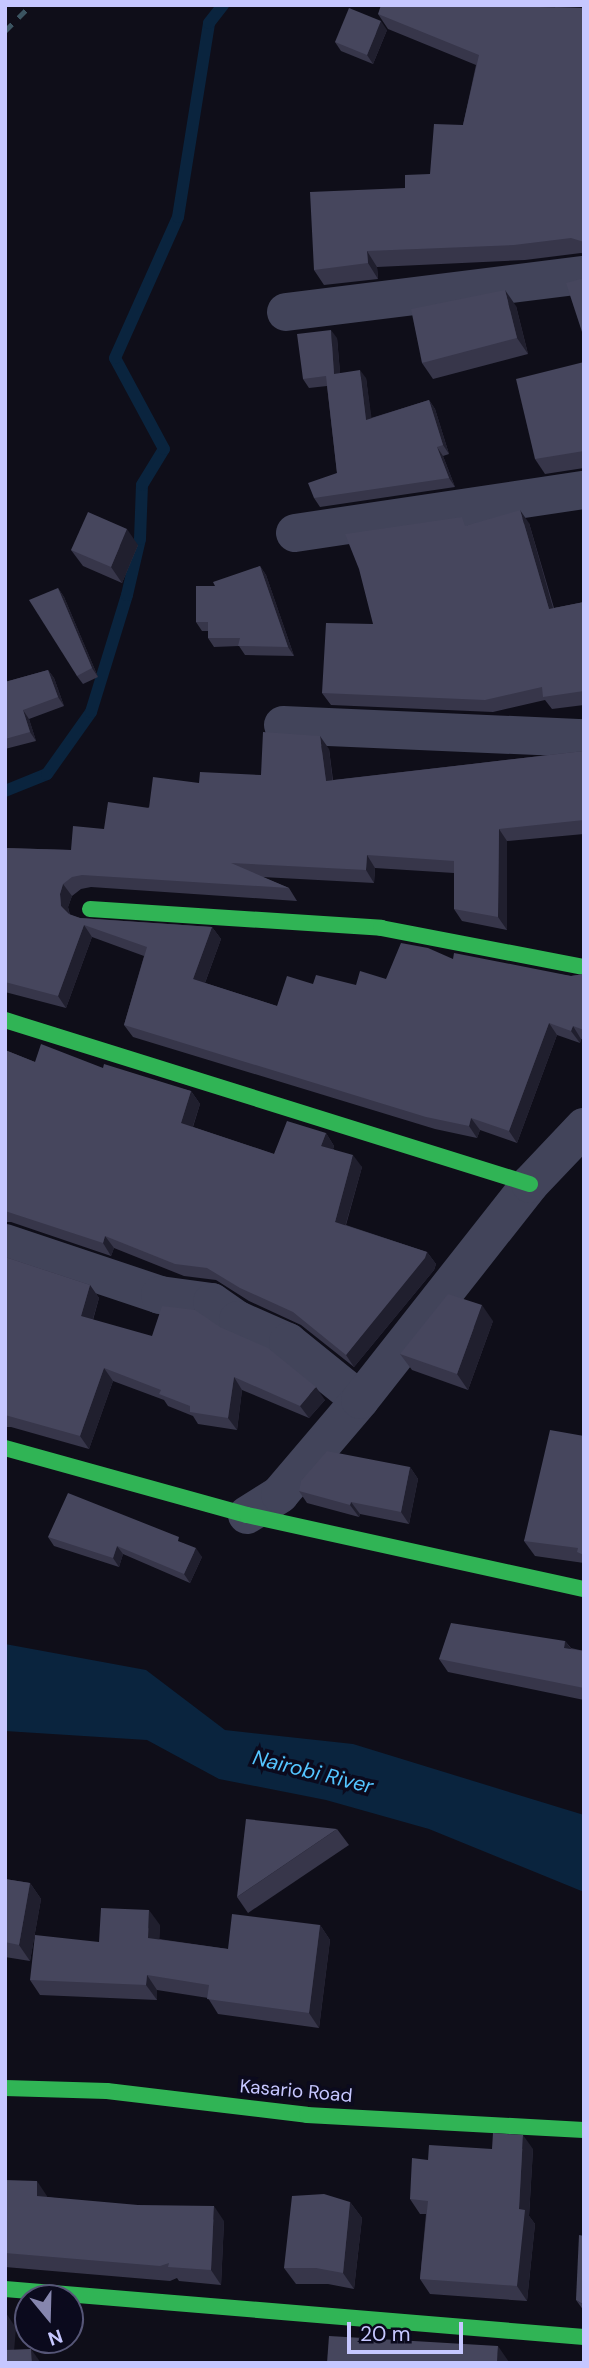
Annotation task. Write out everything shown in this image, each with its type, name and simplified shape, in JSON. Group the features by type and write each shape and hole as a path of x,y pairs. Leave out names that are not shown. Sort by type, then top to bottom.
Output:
{"street":[{"path":"286,312 584,275"},
{"path":"295,533 584,490"},
{"path":"283,725 584,738"},
{"path":"90,909 381,928 584,967"},
{"path":"5,1020 530,1184"},
{"path":"247,1515 280,1494 360,1400 530,1184 584,1127"},
{"path":"5,1243 160,1295 212,1302 238,1320 288,1342 360,1400"},
{"path":"5,1448 247,1515 584,1589"},
{"name":"Kasario Road","path":"5,2088 107,2091 307,2115 584,2130"},
{"path":"5,2289 584,2337"}],"water":[{"name":"Nairobi River","path":"5,1644 146,1670 225,1730 353,1744 584,1815 584,1892 429,1829 326,1800 219,1779 147,1740 5,1731"}],"building":[{"path":"381,5 540,5 539,7 584,8 584,242 571,238 514,245 367,251 368,263 314,270 310,192 405,188 405,175 430,174 434,124 463,125 479,55 378,14"},
{"path":"349,8 381,21 367,55 335,42"},
{"path":"584,278 584,338 566,283"},
{"path":"505,290 517,338 422,363 411,309"},
{"path":"331,330 334,374 360,370 366,420 429,400 443,445 437,447 449,478 314,498 308,483 337,473 326,376 303,379 297,334"},
{"path":"584,362 584,451 535,459 516,379"},
{"path":"520,510 549,609 584,602 584,691 543,697 542,687 485,700 322,693 326,623 373,624 359,569 345,534 462,517 465,526"},
{"path":"88,512 127,529 111,567 71,550"},
{"path":"260,566 288,647 238,646 240,638 208,638 208,622 196,622 196,586 215,586 213,582"},
{"path":"58,588 92,668 77,676 29,600"},
{"path":"48,670 58,697 23,710 30,732 5,739 5,682"},
{"path":"263,732 320,736 326,781 584,751 584,820 499,829 498,917 454,909 454,861 367,855 366,870 231,863 289,888 82,875 72,877 63,884 60,894 61,906 69,914 80,918 212,927 193,979 277,1006 287,976 313,984 316,975 356,985 360,971 386,979 401,943 428,948 453,959 454,953 571,976 584,974 584,1030 573,1026 571,1031 549,1023 509,1131 471,1118 469,1126 426,1117 124,1025 147,947 84,925 58,996 5,982 5,848 71,850 73,826 104,829 108,802 149,808 153,777 199,783 200,772 261,775"},
{"path":"41,1044 103,1068 104,1064 191,1091 181,1123 274,1154 287,1121 326,1133 321,1146 353,1155 335,1222 427,1252 425,1258 346,1355 293,1312 240,1288 207,1268 175,1264 105,1236 103,1243 5,1211 5,1050 35,1062"},
{"path":"5,1257 90,1285 81,1316 152,1336 162,1306 195,1310 220,1327 268,1348 316,1387 300,1406 234,1377 228,1418 190,1412 190,1406 159,1394 161,1390 104,1368 80,1436 5,1415"},
{"path":"448,1294 482,1305 457,1374 400,1354"},
{"path":"550,1430 584,1436 584,1555 577,1552 578,1548 524,1541"},
{"path":"327,1451 410,1467 401,1512 351,1502 350,1505 299,1491 301,1481"},
{"path":"68,1493 179,1537 178,1541 196,1548 184,1574 117,1546 113,1558 48,1537"},
{"path":"451,1623 565,1641 564,1648 584,1651 584,1688 439,1659"},
{"path":"246,1819 337,1829 237,1897"},
{"path":"5,1879 30,1883 19,1945 5,1942"},
{"path":"101,1908 149,1910 148,1938 228,1949 232,1914 320,1925 309,2013 207,1999 209,1985 147,1975 146,1985 30,1980 35,1935 99,1942"},
{"path":"493,2133 523,2135 519,2209 525,2210 517,2286 420,2279 428,2201 410,2199 412,2158 428,2160 429,2145 492,2149"},
{"path":"5,2180 37,2181 37,2196 138,2205 214,2206 211,2270 168,2267 169,2263 160,2266 5,2253"},
{"path":"324,2194 350,2202 343,2273 316,2268 284,2268 292,2196"},
{"path":"579,2235 584,2236 584,2305 576,2300"},
{"path":"329,2336 498,2346 497,2363 327,2363"},
{"path":"5,2350 14,2350 14,2354 31,2354 32,2363 5,2363"}],"waterway":[{"path":"5,791 47,774 91,712 127,595 140,539 142,485 164,449 115,358 178,217 209,23 223,5"}],"railway":[{"path":"5,31 31,5"}],"traffic: fast":[{"path":"90,909 381,928 584,967"},
{"path":"5,1020 530,1184"},
{"path":"5,1448 247,1515 584,1589"},
{"path":"5,2088 107,2091 307,2115 584,2130"},
{"path":"5,2289 584,2337"}]}
